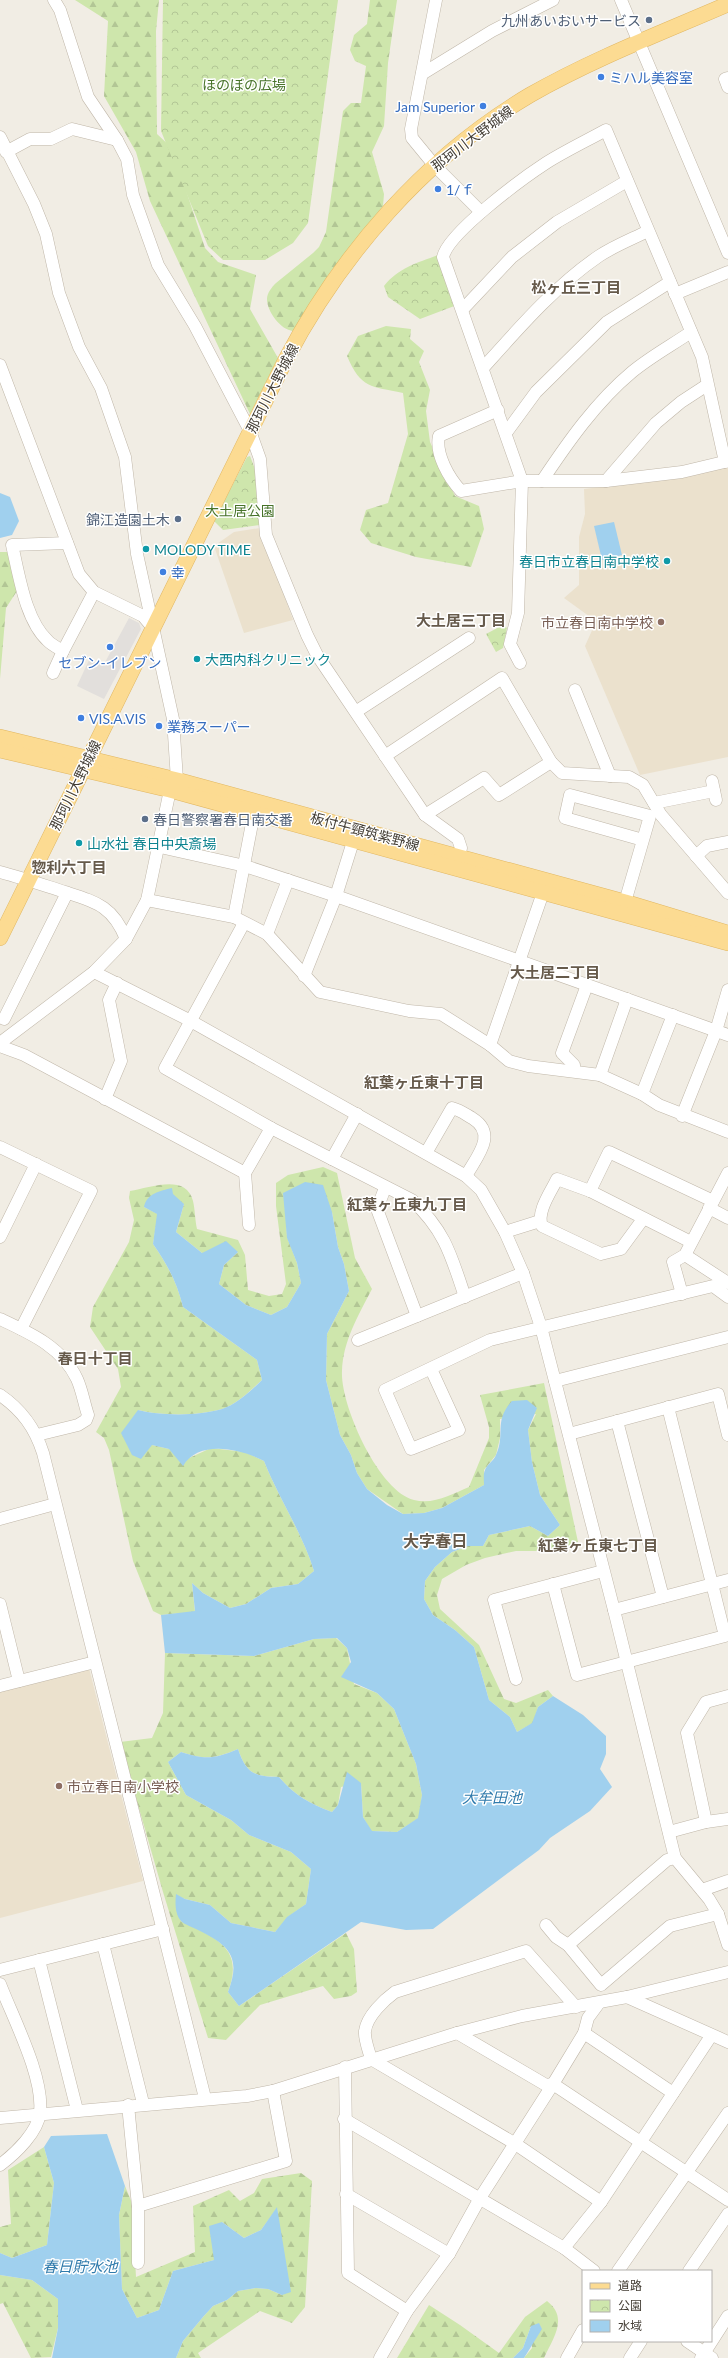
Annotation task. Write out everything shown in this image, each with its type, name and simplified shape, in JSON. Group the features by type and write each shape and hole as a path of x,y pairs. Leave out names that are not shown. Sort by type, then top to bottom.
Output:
{"main road":[{"name":"那珂川大野城線","path":"0,938 31,879 85,763 154,629 295,341 332,283 375,226 435,166 486,125 529,96 577,70 638,42 728,4"},
{"name":"板付牛頸筑紫野線","path":"0,737 85,763 174,785 545,887 728,943"},
{"name":"板付牛頸筑紫野線","path":"0,750 85,763"},
{"name":"板付牛頸筑紫野線","path":"174,785 254,813 459,857 545,887 625,902 728,933"}],"street":[{"path":"54,0 60,10 88,97 117,140 127,159 133,196 158,265 195,326 250,431 260,459 266,534 310,642 425,815 458,840 461,848 459,857"},
{"path":"436,0 411,129 412,138 435,166 480,212"},
{"path":"422,74 492,31 553,0"},
{"path":"621,0 728,253"},
{"path":"728,78 725,79 728,87"},
{"path":"6,152 30,139 51,139 72,129 117,140"},
{"path":"498,410 439,436 437,444 450,480 461,491 522,480 606,482 682,472 727,462 707,386 702,357 606,130 546,163 480,212 445,249 443,257 463,309 483,368 498,410 522,480 518,613 510,644 520,663"},
{"path":"0,137 6,152 34,204 46,234 59,293 79,347 101,388 114,420 124,457 137,554 173,719 174,785 147,900 126,939 94,972 0,1043"},
{"path":"463,309 512,257 557,222 627,181"},
{"path":"483,368 528,318 600,255 648,231"},
{"path":"675,294 728,272"},
{"path":"506,433 536,392 607,322 670,282"},
{"path":"542,481 564,448 603,399 632,371 691,332"},
{"path":"0,365 79,574 94,592 143,616 154,629"},
{"path":"606,482 656,423 681,402 707,386"},
{"path":"63,651 47,640 33,620 22,588 12,545 67,543"},
{"path":"53,673 94,592"},
{"path":"357,711 469,638"},
{"path":"385,756 502,678 551,762 562,773 629,777 643,785 654,803 696,856 728,893"},
{"path":"574,690 610,776"},
{"path":"425,815 484,778 499,795 551,762"},
{"path":"654,803 714,790"},
{"path":"625,902 644,840 650,816 570,795 565,818 644,840"},
{"path":"254,813 245,866 239,920 165,1068 271,1128 385,1188 412,1200 430,1217 449,1248 465,1296"},
{"path":"304,976 336,896 355,835"},
{"path":"696,856 707,846 728,842"},
{"path":"160,847 245,866 288,880 728,1035"},
{"path":"0,872 31,879 66,893 97,902 120,924 126,939"},
{"path":"267,934 288,880"},
{"path":"490,1046 545,887"},
{"path":"18,1029 2,1019 66,893"},
{"path":"147,900 239,920 267,934 320,992 409,1011 441,1014 490,1046 509,1061 528,1066 600,1075 642,1094 659,1105 682,1116 728,1132"},
{"path":"94,972 190,1020 357,1114 466,1176 481,1190 505,1232 523,1273 541,1327 614,1610 675,1858 702,1890 718,1914 728,1945"},
{"path":"105,1099 121,1061 109,1000 117,983"},
{"path":"574,1071 574,1065 562,1053 588,985"},
{"path":"682,1116 716,1031 728,990"},
{"path":"600,1075 627,999"},
{"path":"642,1094 673,1015"},
{"path":"0,1046 24,1055 245,1173"},
{"path":"426,1153 452,1108 458,1110 480,1123 485,1132 484,1142 466,1176"},
{"path":"332,1159 357,1114"},
{"path":"249,1225 245,1173 271,1128"},
{"path":"0,1147 91,1191 21,1329"},
{"path":"590,1191 609,1152 711,1205 728,1218"},
{"path":"0,1238 36,1164"},
{"path":"682,1294 673,1262 685,1255 728,1173"},
{"path":"643,1219 621,1249 601,1254 542,1226 540,1221 542,1212 557,1179 590,1191 691,1242"},
{"path":"385,1188 376,1209 417,1316"},
{"path":"505,1232 540,1221"},
{"path":"685,1255 728,1283"},
{"path":"358,1340 523,1273"},
{"path":"431,1369 459,1430 411,1449 385,1390 490,1340 713,1286 728,1297"},
{"path":"0,1319 49,1344 73,1370 78,1380 88,1415 86,1420 78,1425 37,1435"},
{"path":"555,1381 728,1337"},
{"path":"569,1434 723,1392 728,1435"},
{"path":"0,1395 18,1409 37,1435 205,2098"},
{"path":"553,1584 577,1675 725,1636 668,1407"},
{"path":"617,1421 663,1597"},
{"path":"0,1519 55,1504"},
{"path":"516,1679 494,1600 603,1571"},
{"path":"614,1610 728,1580"},
{"path":"0,1604 19,1681"},
{"path":"0,1686 95,1662"},
{"path":"706,1822 687,1734 706,1702 728,1696"},
{"path":"669,1832 706,1822 728,1819"},
{"path":"568,1945 667,1860 675,1858"},
{"path":"702,1890 728,1881"},
{"path":"546,1925 556,1937 568,1945 602,1985 670,1926 718,1914"},
{"path":"0,1970 163,1929"},
{"path":"103,1944 143,2104"},
{"path":"576,2007 526,1951 395,1992 385,1999 370,2019 365,2032 371,2059 514,2142 601,2202"},
{"path":"39,1960 77,2110"},
{"path":"1,2116 40,2114 205,2098 247,2096 273,2091 345,2067 457,2033 522,2016 599,2003 728,1972"},
{"path":"0,1984 40,2089 40,2114 31,2132 18,2150 0,2165"},
{"path":"626,1997 710,2036 728,2042"},
{"path":"380,2358 407,2311 450,2254 480,2198 514,2142 553,2084 584,2032 588,2018 599,2003"},
{"path":"584,2032 673,2093"},
{"path":"457,2033 546,2085 553,2084 728,2200"},
{"path":"564,2248 601,2202 710,2036"},
{"path":"345,2067 344,2119 348,2273 407,2311"},
{"path":"138,2206 286,2161 273,2091"},
{"path":"128,2106 138,2206 138,2263"},
{"path":"619,2270 688,2173 728,2113"},
{"path":"344,2119 564,2248 593,2270"},
{"path":"346,2194 450,2254"},
{"path":"690,2270 728,2214"},
{"path":"688,2342 706,2356 728,2316"},
{"path":"567,2358 582,2332"},
{"path":"630,2358 640,2342"}],"shaded area":[{"name":"市立春日南中学校","path":"728,466 728,757 640,775 585,646 594,626 593,619 564,598 579,585 579,537 585,514 584,489 685,477"},
{"path":"260,528 293,620 244,633 214,546 234,532"},
{"path":"129,618 139,623 141,629 104,699 77,686 89,660 103,666"},
{"name":"市立春日南小学校","path":"89,1668 143,1881 0,1918 0,1691"}],"green space":[{"path":"75,0 159,0 156,31 157,134 172,148 205,248 218,262 256,275 250,309 278,358 250,414 150,201 136,152 104,96 108,21"},
{"name":"ほのぼの広場","path":"163,0 338,0 308,223 293,243 265,260 223,260 208,246 161,131"},
{"path":"370,0 397,0 388,63 384,126 372,152 384,194 383,206 331,271 293,331 288,330 272,315 269,309 267,297 270,290 276,283 319,247 326,232 343,111 351,103 361,103 366,66 355,61 350,50 354,35 367,24"},
{"path":"438,255 457,305 420,319 388,297 384,286 402,270"},
{"path":"386,326 411,329 410,339 424,351 419,362 430,390 426,411 430,442 455,496 479,506 484,529 471,567 416,557 371,543 360,530 366,510 388,503 408,434 403,393 368,384 357,375 347,356 358,336"},
{"name":"大土居公園","path":"250,456 255,469 260,525 223,530 214,521 247,457"},
{"path":"0,552 9,552 17,591 6,608 0,679"},
{"path":"503,625 507,628 503,648 496,652 486,634"},
{"path":"323,1167 337,1173 355,1258 372,1289 352,1329 345,1349 342,1371 343,1386 347,1404 364,1445 375,1465 401,1494 414,1500 429,1501 449,1496 469,1487 489,1438 489,1427 480,1395 544,1383 578,1542 553,1551 516,1551 485,1558 466,1565 442,1579 437,1595 440,1609 479,1645 504,1699 516,1703 548,1690 553,1696 538,1707 533,1723 517,1732 510,1717 489,1700 474,1647 455,1630 433,1615 424,1599 425,1581 435,1567 452,1552 468,1546 483,1546 489,1535 530,1526 548,1536 560,1525 540,1495 532,1462 528,1430 536,1414 500,1419 500,1438 496,1455 484,1470 484,1485 442,1508 424,1513 403,1514 367,1489 357,1473 351,1455 340,1435 326,1380 327,1334 349,1291 344,1264 338,1247 332,1212 286,1216 287,1237 297,1263 301,1283 287,1307 271,1315 246,1305 219,1284 224,1265 238,1252 202,1253 176,1232 184,1204 144,1207 158,1214 153,1244 171,1274 178,1289 183,1307 257,1360 262,1380 238,1401 222,1409 191,1414 169,1414 138,1410 152,1445 169,1449 187,1459 211,1448 245,1452 264,1461 276,1489 297,1529 314,1571 298,1584 271,1588 246,1604 230,1608 203,1593 192,1583 195,1612 161,1615 153,1611 133,1561 109,1450 104,1438 96,1432 121,1387 118,1369 90,1327 93,1307 129,1242 134,1220 129,1198 130,1191 166,1184 183,1187 189,1192 193,1201 197,1229 238,1240 245,1255 248,1290 269,1296 282,1294 286,1284 276,1206 276,1183 288,1175"},
{"path":"336,1638 347,1648 354,1684 377,1693 394,1709 416,1764 422,1795 419,1818 397,1832 371,1831 363,1817 361,1783 341,1787 338,1805 332,1812 303,1798 279,1777 263,1776 252,1772 244,1764 238,1749 222,1755 210,1757 197,1756 181,1752 168,1762 186,1795 231,1820 249,1835 291,1852 311,1869 306,1904 288,1917 275,1932 231,1923 210,1905 185,1899 176,1895 181,1921 215,1939 224,1946 230,1954 233,1964 232,1977 228,1992 239,2006 346,1933 354,1949 357,1992 351,1996 334,1999 323,1986 260,2005 226,2040 208,2038 163,1892 120,1742 152,1738 163,1713 165,1653 254,1656 314,1639"},
{"path":"44,2147 54,2183 47,2245 12,2258 0,2253 0,2227 11,2224 8,2170"},
{"path":"301,2173 312,2181 305,2307 292,2323 260,2311 198,2353 201,2358 176,2358 183,2341 213,2306 227,2300 238,2291 256,2288 268,2289 282,2295 277,2208 261,2230 244,2238 222,2222 214,2260 173,2271 159,2310 137,2318 122,2289 119,2215 125,2186 132,2203 136,2277 195,2252 193,2206 229,2190 240,2201 254,2193 262,2179"},
{"path":"0,2275 32,2280 58,2299 58,2328 51,2357 31,2358 3,2303 0,2304"},
{"path":"547,2301 554,2308 558,2321 555,2336 544,2358 524,2358 532,2348 531,2326 523,2348 513,2358 397,2358 429,2305 499,2353 525,2317"}],"water":[{"path":"0,493 10,497 19,521 12,535 0,538"},
{"path":"614,522 622,555 602,560 594,526"},
{"name":"大牟田池","path":"305,1182 323,1185 332,1212 338,1247 344,1264 349,1291 327,1334 326,1380 340,1435 351,1455 357,1473 367,1489 387,1505 403,1514 424,1513 442,1508 484,1485 485,1470 495,1457 499,1448 503,1415 506,1408 512,1401 527,1400 537,1408 528,1430 532,1462 540,1495 560,1525 548,1536 530,1526 489,1535 483,1546 468,1546 452,1552 435,1567 425,1581 424,1599 433,1615 455,1630 474,1647 489,1700 510,1717 517,1732 532,1723 538,1707 553,1696 583,1715 606,1736 606,1754 600,1769 612,1787 590,1811 550,1838 539,1850 433,1929 406,1930 361,1922 239,2006 228,1992 232,1980 233,1969 233,1961 230,1953 208,1935 181,1921 177,1912 176,1894 185,1899 210,1905 231,1923 275,1932 287,1917 306,1904 311,1869 291,1852 249,1835 231,1820 186,1795 168,1762 181,1752 197,1756 210,1757 222,1755 238,1749 244,1764 252,1772 263,1776 279,1777 303,1798 332,1812 338,1805 347,1772 361,1783 363,1817 372,1831 397,1832 418,1818 422,1795 416,1764 394,1709 377,1693 341,1677 351,1662 347,1648 337,1638 314,1639 254,1656 165,1653 161,1615 195,1611 192,1583 203,1593 230,1608 246,1604 271,1588 298,1584 314,1571 297,1529 276,1489 264,1461 232,1450 210,1449 199,1452 190,1458 183,1466 169,1449 152,1445 141,1459 132,1455 121,1433 138,1410 169,1414 191,1414 222,1409 238,1401 249,1393 262,1380 257,1360 183,1307 178,1289 171,1274 153,1244 157,1214 144,1207 148,1199 155,1193 172,1188 173,1194 184,1204 176,1232 202,1253 226,1241 238,1252 224,1265 219,1284 246,1305 271,1315 287,1307 301,1283 297,1263 287,1238 283,1193"},
{"name":"春日貯水池","path":"107,2134 125,2186 119,2215 122,2289 137,2318 159,2310 173,2271 214,2260 209,2226 222,2222 244,2238 261,2230 277,2207 291,2292 282,2295 268,2289 256,2288 238,2291 227,2300 213,2306 183,2341 176,2358 52,2358 58,2328 58,2299 32,2280 0,2275 0,2253 12,2258 47,2245 54,2183 44,2147 51,2136"},
{"path":"539,2323 542,2329 524,2358 513,2358 523,2348 531,2326"}],"place":[{"name":"九州あいおいサービス","path":"649,20"},
{"name":"ミハル美容室","path":"601,77"},
{"name":"Jam Superior","path":"483,106"},
{"name":"1/ｆ","path":"438,189"},
{"name":"錦江造園土木","path":"178,519"},
{"name":"MOLODY TIME","path":"146,549"},
{"name":"春日市立春日南中学校","path":"667,561"},
{"name":"幸","path":"163,572"},
{"name":"市立春日南中学校","path":"661,622"},
{"name":"セブン-イレブン","path":"110,647"},
{"name":"大西内科クリニック","path":"197,659"},
{"name":"VIS.A.VIS","path":"81,718"},
{"name":"業務スーパー","path":"159,726"},
{"name":"春日警察署春日南交番","path":"145,819"},
{"name":"山水社 春日中央斎場","path":"79,843"},
{"name":"市立春日南小学校","path":"59,1786"}],"district":[{"name":"松ヶ丘三丁目","path":"576,287"},
{"name":"大土居三丁目","path":"461,620"},
{"name":"惣利六丁目","path":"69,867"},
{"name":"大土居二丁目","path":"555,972"},
{"name":"紅葉ヶ丘東十丁目","path":"424,1082"},
{"name":"紅葉ヶ丘東九丁目","path":"407,1204"},
{"name":"春日十丁目","path":"95,1358"},
{"name":"大字春日","path":"435,1540"},
{"name":"紅葉ヶ丘東七丁目","path":"598,1545"}]}
